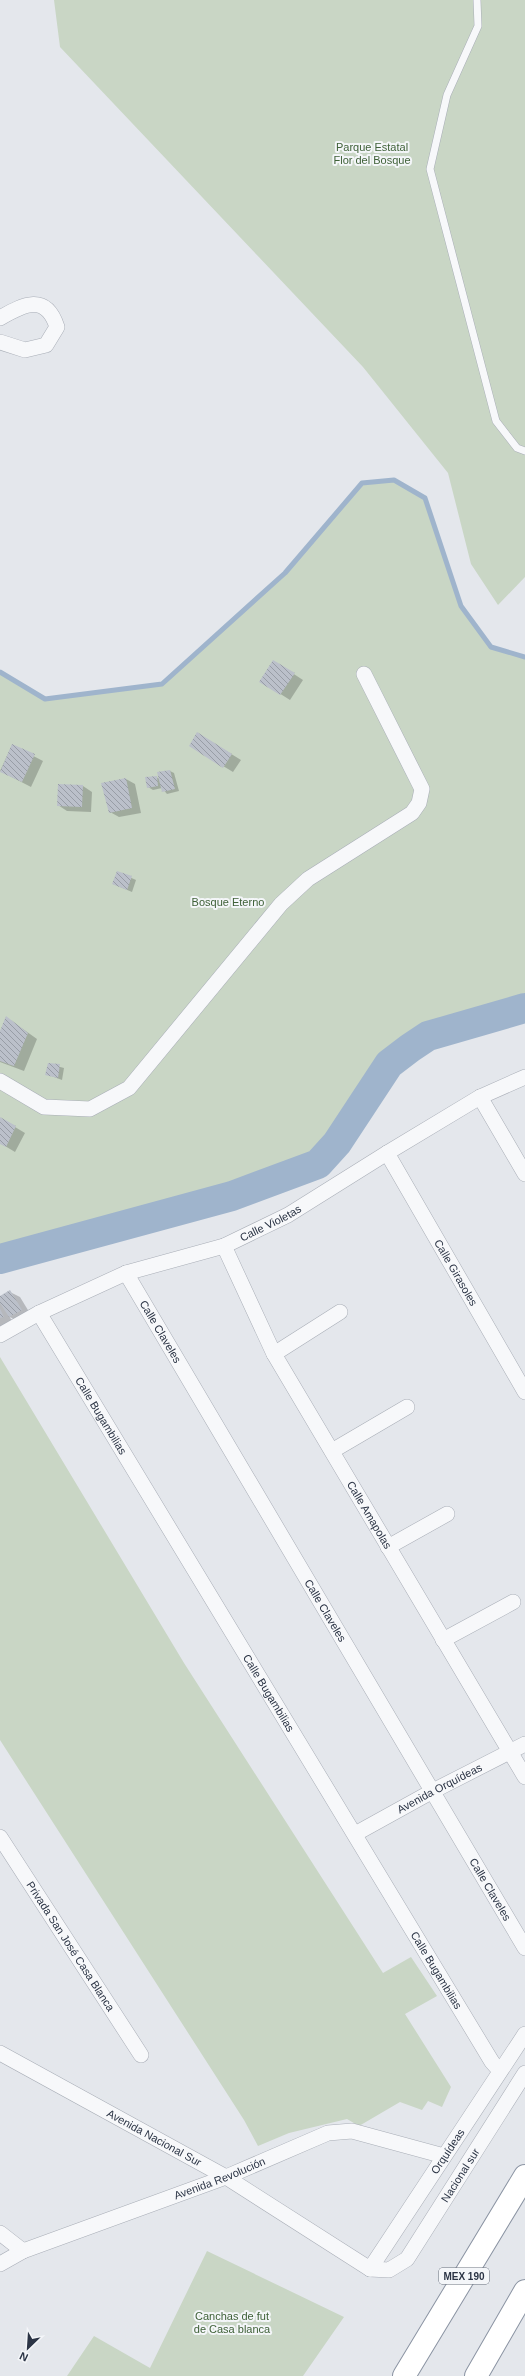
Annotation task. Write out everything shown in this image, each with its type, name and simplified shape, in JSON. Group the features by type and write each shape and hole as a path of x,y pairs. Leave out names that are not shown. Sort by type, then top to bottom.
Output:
{"highway":[{"name":"MEX 190","path":"404,2376 525,2176"},
{"path":"476,2376 525,2292"},
{"path":"487,2376 525,2292"}],"street":[{"path":"0,318 31,304 42,305 52,313 57,327 46,345 25,350 0,342"},
{"path":"0,1081 44,1107 90,1109 129,1088 286,899 308,879 412,813 419,803 422,789 364,674"},
{"name":"Calle Violetas","path":"0,1335 39,1313 126,1273 224,1246 288,1215 480,1097 525,1077"},
{"path":"480,1097 525,1174"},
{"name":"Calle Girasoles","path":"387,1153 525,1392"},
{"name":"Calle Amapolas","path":"224,1246 274,1354 525,1777"},
{"name":"Calle Claveles","path":"126,1273 430,1792 525,1948"},
{"path":"274,1354 340,1312"},
{"name":"Calle Bugambilias","path":"39,1313 492,2062 500,2071"},
{"path":"332,1451 407,1407"},
{"path":"388,1547 447,1514"},
{"path":"443,1640 513,1602"},
{"name":"Avenida Orquídeas","path":"355,1834 430,1792 525,1744"},
{"name":"Privada San José Casa Blanca","path":"0,1837 141,2055"},
{"name":"Orquídeas","path":"370,2269 525,2034"},
{"name":"Avenida Nacional Sur","path":"0,2053 226,2177 370,2269 390,2270"},
{"name":"Nacional sur","path":"390,2270 407,2259 525,2073"},
{"name":"Avenida Revolución","path":"0,2264 23,2251 226,2177 328,2132 352,2131 444,2156"},
{"path":"0,2233 23,2251"}],"lane":[{"path":"478,0 478,26 448,95 430,169 496,421 517,448 525,450"}],"green space":[{"name":"Parque Estatal Flor del Bosque","path":"54,0 525,0 525,577 498,605 471,564 448,473 363,367 60,47"},
{"name":"Bosque Eterno","path":"394,480 425,498 461,606 491,647 525,657 525,1008 428,1036 410,1048 389,1064 337,1143 318,1164 232,1196 0,1259 0,672 45,699 162,684 285,573 362,483"},
{"path":"0,1357 184,1663 383,1973 411,1957 437,1996 405,2014 451,2087 442,2107 428,2101 422,2110 400,2102 359,2126 347,2119 289,2133 258,2146 244,2120 0,1740"},
{"name":"Canchas de fut de Casa blanca","path":"207,2251 344,2317 303,2376 67,2376 94,2336 150,2368"}],"building":[{"path":"273,660 295,673 280,695 259,682"},
{"path":"197,732 232,754 223,768 189,746"},
{"path":"12,744 35,754 22,782 0,772"},
{"path":"170,770 175,789 162,792 157,772"},
{"path":"157,776 158,786 147,788 145,777"},
{"path":"126,778 132,808 109,813 101,783"},
{"path":"58,784 83,785 82,807 57,806"},
{"path":"117,871 132,876 127,890 112,884"},
{"path":"6,1016 28,1033 14,1066 0,1061 0,1031"},
{"path":"48,1063 60,1064 58,1078 45,1075"},
{"path":"0,1117 16,1126 6,1147 0,1144"},
{"path":"10,1290 22,1310 9,1317 0,1303 0,1296"},
{"path":"0,1309 4,1317 0,1318"}],"waterway":[{"path":"0,672 45,699 162,684 285,573 362,483 394,480 425,498 461,606 491,647 525,657"},
{"path":"0,1259 232,1196 318,1164 337,1143 389,1064 410,1048 428,1036 525,1008"}]}
